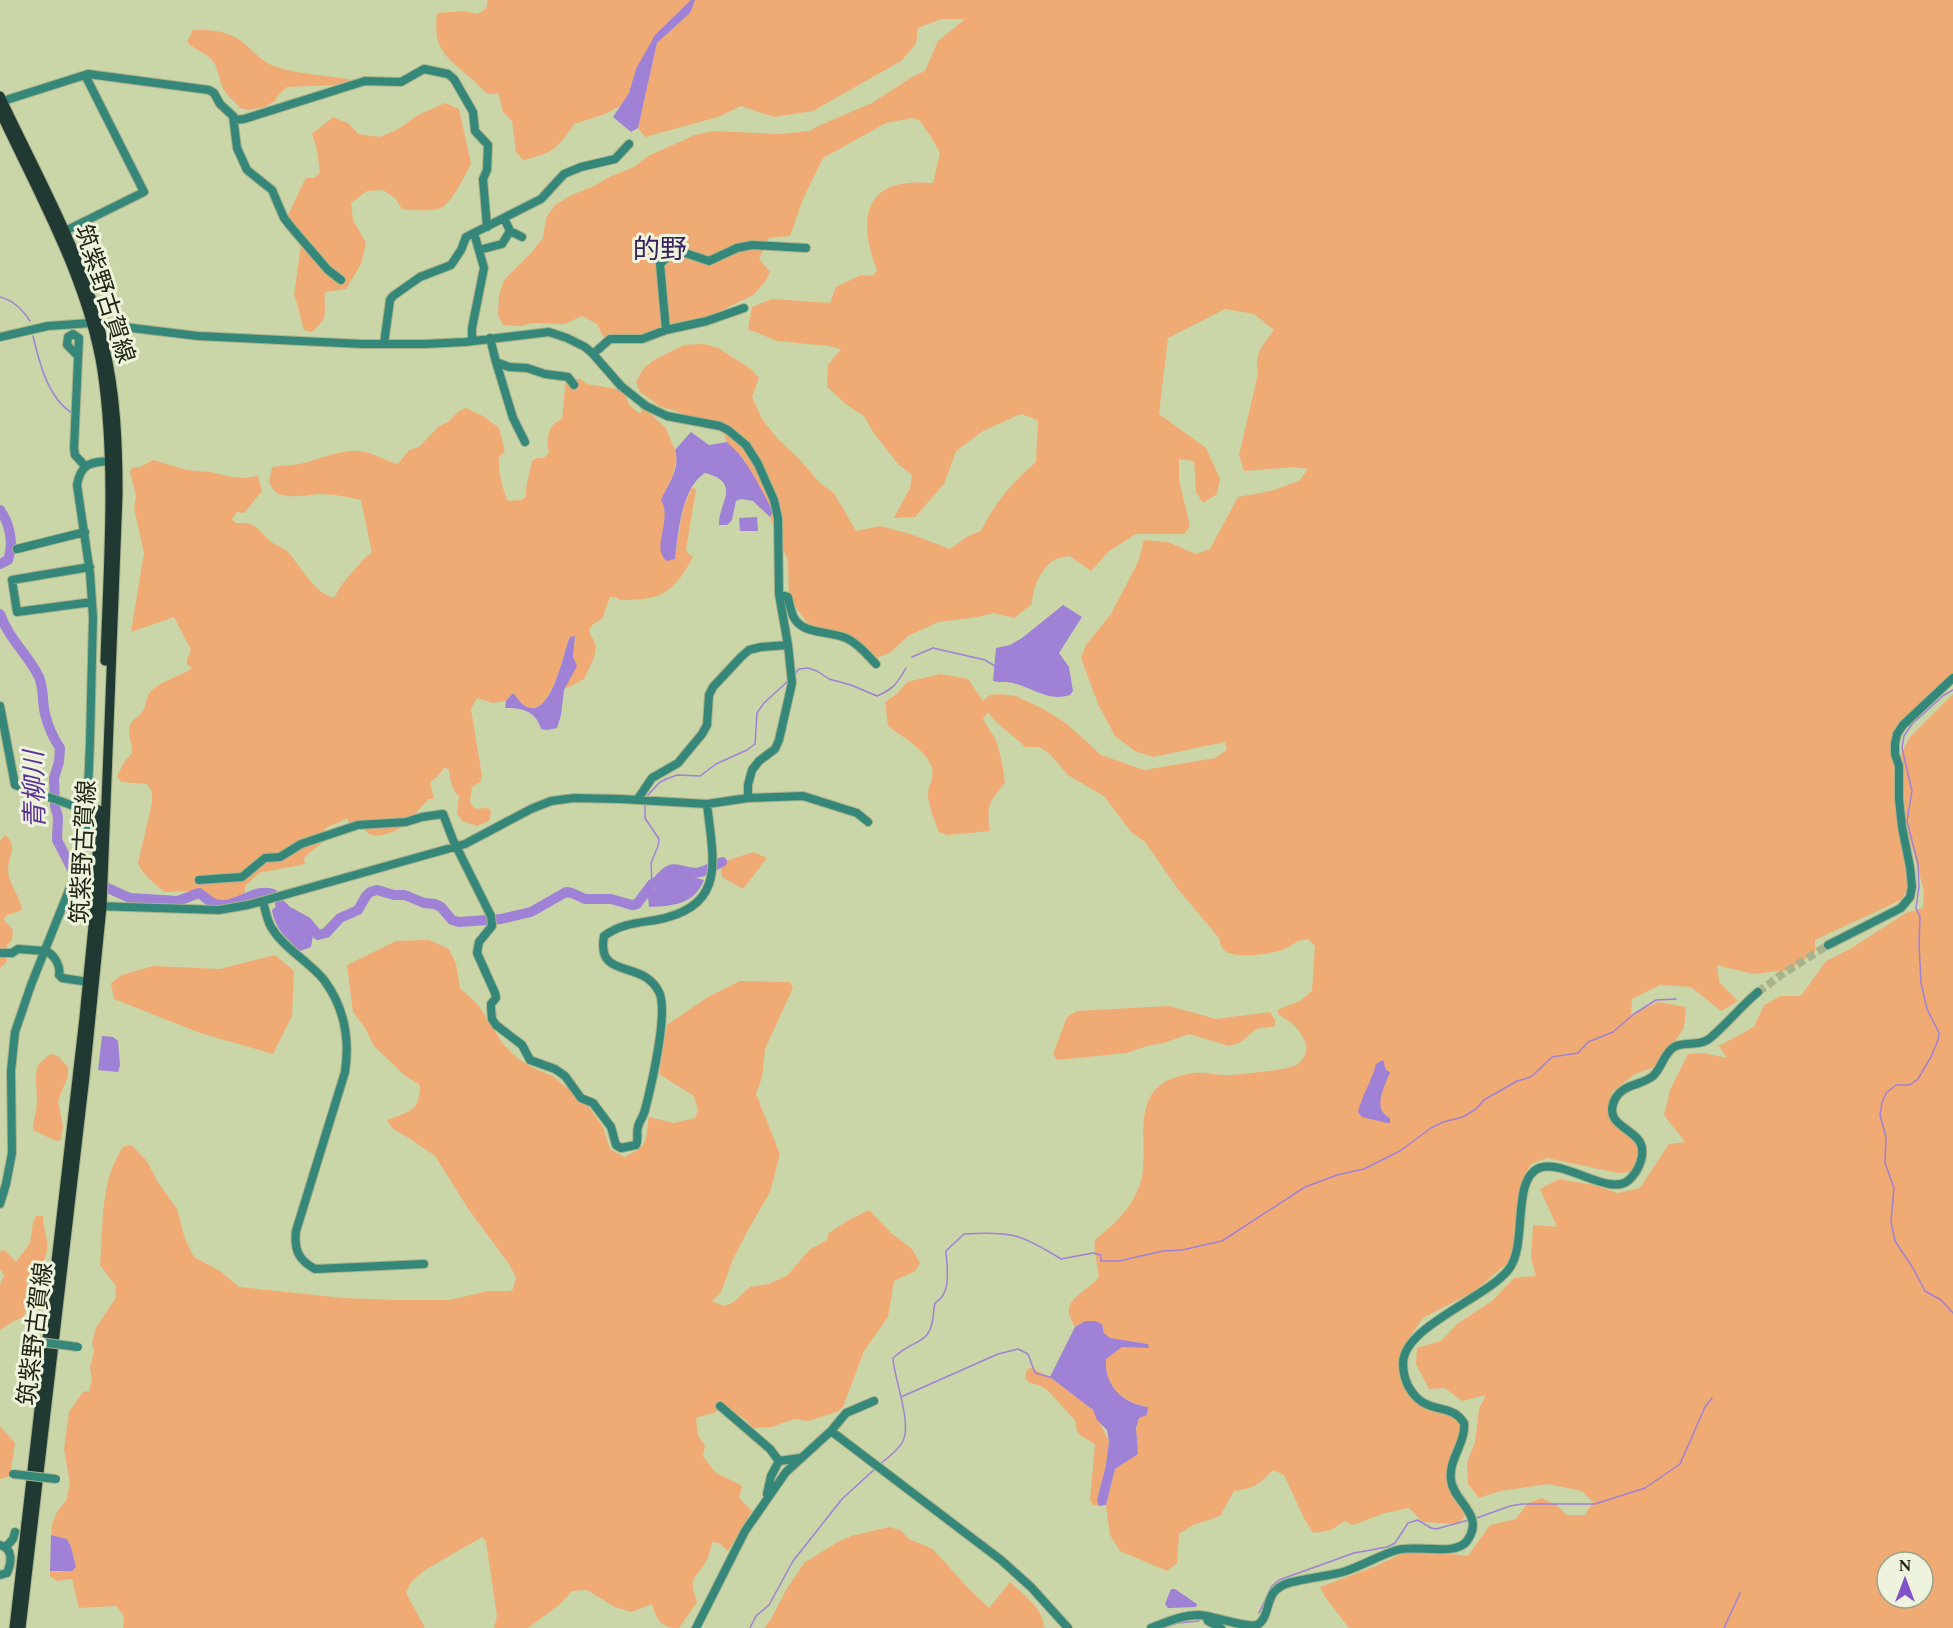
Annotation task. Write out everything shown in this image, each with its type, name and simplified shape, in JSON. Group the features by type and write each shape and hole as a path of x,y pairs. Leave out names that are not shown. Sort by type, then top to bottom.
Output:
{"main road":[{"name":"筑紫野古賀線","path":"1,100 62,233 110,370 113,461 118,494 98,906 85,1076 21,1628"},
{"name":"筑紫野古賀線","path":"0,112 62,233"},
{"name":"筑紫野古賀線","path":"14,1628 98,906"}],"street":[{"path":"234,120 244,119 365,81 401,82 424,69 448,74 454,79 472,112 475,131 488,145 487,170 483,179 487,227"},
{"path":"1,100 85,75 209,90 231,113 237,148 247,170 272,190 284,219 328,270 341,280"},
{"path":"62,233 144,192 85,75"},
{"path":"384,344 390,300 420,278 451,265 466,237 541,199 564,174 581,167 615,159 629,144"},
{"path":"504,218 510,231 522,237"},
{"path":"479,250 502,244 510,231"},
{"path":"472,340 472,328 484,276 484,268 474,233"},
{"path":"666,330 660,264 674,251 709,261 737,248 752,245 806,248"},
{"path":"593,354 610,339 634,340 707,321 744,308"},
{"path":"0,337 48,326 95,323 198,336 384,344 424,344 549,332 567,338 593,354 621,386 646,406 667,416 720,426 742,440 758,464 774,500 778,519 779,594 789,645 792,683 779,740 775,749 759,761 752,770 748,785 748,798"},
{"path":"490,338 513,418 525,442"},
{"path":"78,356 74,448 75,455 85,466"},
{"path":"496,362 509,367 527,368 545,374 568,377 574,385"},
{"path":"0,1204 12,1153 11,1071 15,1032 31,984 76,874 86,839 92,602 90,567 77,485 78,477 85,466 93,462 113,461"},
{"path":"17,549 85,532"},
{"path":"90,567 12,579 18,612 92,602"},
{"path":"779,594 788,597 793,617 804,628 837,634 848,639 860,646 876,664"},
{"path":"639,800 652,778 678,763 702,734 707,725 709,695 713,687 741,657 749,650 760,647 789,645"},
{"path":"1828,945 1901,908 1910,897 1912,887 1899,799 1899,766 1895,744 1897,734 1903,725 1953,678"},
{"path":"0,706 15,785 88,811"},
{"path":"64,905 219,910 263,901 456,847 531,809 551,801 574,798 707,804 748,798 803,796 856,813 868,822"},
{"path":"199,880 242,877 265,858 280,857 301,844 358,825 406,822 443,814 456,847 492,918 490,930 479,942 477,953 495,993 496,998 490,1008 492,1019 496,1025 518,1041 530,1060 555,1069 570,1081 581,1098 592,1103 611,1127 616,1145 621,1148 636,1145 638,1141 637,1128 645,1113 656,1059 662,999 658,989 649,978 630,969 615,966 605,958 604,936 629,924 670,917 690,908 704,895 712,879 707,804"},
{"path":"263,901 272,928 284,944 322,978 332,993 344,1023 347,1039 345,1072 296,1231 295,1244 298,1255 303,1263 315,1269 424,1264"},
{"path":"0,953 12,953 18,949 46,951 58,965 60,969 58,975 62,978 88,982"},
{"path":"1151,1628 1181,1617 1206,1616 1238,1626 1258,1624 1266,1613 1276,1590 1291,1582 1345,1571 1398,1550 1453,1549 1465,1544 1472,1530 1472,1519 1450,1478 1452,1466 1463,1438 1464,1423 1453,1412 1422,1404 1408,1387 1405,1382 1403,1363 1410,1343 1440,1319 1494,1283 1509,1269 1519,1245 1525,1184 1534,1171 1541,1167 1556,1167 1613,1184 1625,1183 1630,1179 1642,1156 1640,1142 1615,1120 1613,1112 1616,1099 1625,1088 1648,1080 1669,1050 1679,1045 1696,1044 1709,1039 1758,992"},
{"path":"25,1340 78,1347"},
{"path":"696,1628 745,1532 786,1472 831,1431 846,1413 873,1401"},
{"path":"720,1406 770,1449 779,1461"},
{"path":"831,1431 1001,1560 1068,1628"},
{"path":"779,1461 802,1458"},
{"path":"765,1502 771,1476 779,1461"},
{"path":"13,1474 56,1479"},
{"path":"0,1575 7,1573 10,1567 10,1554 3,1546 13,1539 15,1532"},
{"path":"1206,1616 1208,1620 1221,1628"}],"shaded area":[{"path":"488,0 691,0 636,69 629,93 620,106 605,114 574,124 553,149 523,160 516,152 512,121 503,112 498,93 485,92 451,61 438,42 437,13 464,11 478,14 486,9"},
{"path":"691,0 695,0 690,13 657,43 638,128 631,132 613,117 629,93 636,69 655,35"},
{"path":"695,0 1953,0 1953,677 1925,698 1901,723 1892,746 1898,827 1915,867 1909,887 1901,900 1815,940 1815,952 1789,970 1752,974 1717,965 1719,982 1738,1001 1721,1011 1691,987 1660,985 1632,999 1631,1015 1658,1002 1686,1007 1684,1028 1658,1066 1635,1074 1612,1092 1613,1116 1640,1142 1640,1159 1632,1172 1618,1173 1547,1158 1531,1164 1522,1180 1515,1253 1505,1265 1475,1291 1423,1318 1409,1338 1400,1363 1405,1383 1423,1407 1460,1419 1466,1429 1454,1465 1452,1483 1470,1511 1458,1524 1423,1522 1409,1508 1385,1513 1353,1525 1345,1521 1331,1530 1313,1533 1284,1475 1273,1470 1256,1485 1234,1491 1220,1516 1193,1525 1179,1534 1177,1563 1167,1571 1120,1551 1110,1535 1106,1505 1115,1469 1138,1454 1137,1424 1148,1407 1139,1405 1117,1392 1108,1378 1106,1359 1122,1347 1149,1348 1148,1344 1110,1338 1085,1321 1075,1327 1069,1316 1069,1308 1075,1298 1099,1277 1095,1240 1127,1209 1140,1184 1144,1157 1145,1113 1156,1089 1168,1080 1188,1074 1226,1075 1266,1071 1293,1066 1302,1060 1306,1044 1301,1034 1295,1026 1279,1015 1277,1010 1300,1001 1312,991 1315,946 1308,939 1282,950 1263,954 1241,955 1225,951 1219,938 1178,889 1145,842 1131,832 1104,796 1068,775 1050,754 1039,747 1025,747 988,712 983,719 996,740 1005,783 990,804 988,815 990,831 948,835 939,832 929,801 928,793 933,772 929,761 920,750 888,726 885,702 897,694 907,682 940,674 968,679 983,701 990,695 1016,696 1067,724 1101,755 1144,770 1215,758 1227,750 1225,742 1153,757 1135,751 1115,736 1098,704 1081,658 1086,645 1111,614 1138,562 1144,540 1168,542 1196,554 1210,549 1238,497 1271,491 1299,481 1308,469 1293,467 1244,471 1239,455 1258,374 1258,355 1274,330 1254,314 1225,309 1168,338 1159,414 1206,448 1220,479 1217,494 1203,503 1196,492 1194,461 1179,459 1179,480 1190,526 1184,534 1136,534 1109,551 1091,571 1070,556 1058,558 1046,567 1038,579 1032,604 1014,618 994,613 938,622 908,636 890,653 876,658 867,647 839,632 814,628 789,598 788,561 770,517 773,512 744,460 727,442 722,430 661,407 640,392 636,382 643,369 654,360 684,345 704,344 718,348 751,369 759,378 752,397 762,419 821,484 834,493 856,531 880,526 950,549 968,536 981,531 1005,493 1036,462 1038,420 1021,414 983,431 956,451 944,484 915,517 894,518 910,488 912,475 898,464 873,432 864,416 847,405 827,387 828,365 841,349 777,341 748,329 752,307 772,299 830,303 836,287 861,275 873,276 877,270 867,227 868,214 873,202 881,193 893,186 933,183 940,153 919,120 912,118 886,123 823,158 803,199 790,236 769,238 759,259 770,272 765,282 753,295 710,316 620,343 606,342 597,324 582,316 565,324 503,325 498,315 499,295 504,280 543,238 546,218 555,205 609,177 634,167 648,156 695,135 714,131 780,134 810,131 872,103 925,71 938,41 965,19 941,19 918,28 916,44 901,61 813,111 774,117 741,106 718,117 645,137 638,128 657,43 690,13"},
{"path":"193,30 214,31 235,37 265,61 277,67 295,72 352,80 335,85 287,87 275,101 264,107 248,110 240,108 224,90 214,63 187,42"},
{"path":"445,103 459,109 471,164 458,188 445,205 432,210 402,209 395,198 383,190 367,191 351,203 353,220 366,243 361,264 346,289 325,292 325,314 322,322 312,332 304,330 294,295 302,238 287,216 306,178 314,178 320,173 312,134 333,117 348,123 358,134 380,137 398,129 418,115"},
{"path":"566,379 580,379 587,384 623,390 630,406 640,414 643,407 666,428 677,456 673,475 661,500 665,515 661,540 675,559 685,504 691,489 694,488 696,490 686,549 693,557 679,579 665,592 634,600 610,597 602,619 592,625 589,630 596,648 584,679 567,688 565,685 571,677 575,637 570,637 554,684 541,704 532,708 522,704 513,693 506,701 493,703 477,698 471,709 482,776 480,782 472,787 470,802 475,809 489,808 491,812 489,821 477,826 462,821 457,813 459,796 450,780 449,769 444,768 430,782 434,799 429,799 416,813 414,823 377,836 365,830 359,822 350,825 347,818 324,829 329,833 327,837 304,858 305,864 259,873 245,886 245,892 237,900 218,903 199,893 165,892 157,886 138,863 152,803 152,792 147,784 121,782 117,776 132,753 129,726 143,711 149,694 162,683 193,668 187,665 191,650 174,617 131,632 144,553 134,508 136,496 130,472 132,468 140,467 153,460 187,470 231,477 258,476 262,491 244,513 237,512 232,519 236,523 248,523 255,526 270,541 288,552 322,592 335,597 344,582 372,553 361,500 325,494 287,496 280,494 269,482 272,467 300,464 352,451 369,453 398,464 409,450 419,447 439,426 466,408 483,416 499,428 505,452 499,456 504,491 508,501 521,500 526,497 532,461 544,458 549,452 549,432 554,424 562,419"},
{"path":"691,432 709,445 727,442 753,474 773,512 770,517 753,501 741,499 736,501 732,520 727,525 719,525 726,488 723,482 716,477 705,473 697,480 686,500 679,525 675,559 667,561 662,556 661,549 665,516 661,500 675,470 675,450"},
{"path":"757,517 758,531 740,531 739,518"},
{"path":"1063,605 1082,617 1059,653 1069,667 1073,691 1070,695 1048,696 1013,683 993,681 996,648 1010,645 1022,638"},
{"path":"575,636 573,657 577,666 564,690 557,728 541,729 532,714 505,708 506,701 513,693 522,704 532,708 541,705 554,684 570,637"},
{"path":"1953,694 1953,1628 1349,1628 1320,1587 1376,1566 1412,1549 1468,1556 1490,1525 1516,1519 1527,1504 1541,1498 1555,1504 1567,1515 1585,1515 1593,1502 1582,1491 1548,1484 1500,1491 1479,1498 1468,1484 1467,1463 1475,1442 1479,1409 1486,1395 1462,1401 1445,1388 1429,1389 1416,1364 1417,1348 1441,1341 1457,1324 1492,1301 1514,1278 1536,1276 1531,1258 1533,1225 1557,1227 1540,1189 1559,1179 1593,1185 1618,1193 1640,1188 1669,1144 1685,1142 1664,1115 1670,1090 1688,1054 1703,1053 1727,1058 1719,1046 1754,1027 1764,1005 1781,996 1801,996 1826,961 1850,949 1906,913 1923,908 1924,891 1906,826 1901,754 1910,737"},
{"path":"5,835 12,847 8,865 9,875 22,910 5,916 4,920 13,930 12,940 7,945 7,962 0,968 0,841"},
{"path":"753,852 767,858 743,889 722,877 721,869 726,861"},
{"path":"676,873 704,880 700,888 688,899 674,905 649,907 648,896 667,876"},
{"path":"278,905 313,935 311,947 300,951 282,933 272,910"},
{"path":"429,940 449,949 456,964 460,988 479,1006 503,1044 517,1058 553,1076 589,1107 603,1127 610,1149 624,1157 642,1146 646,1138 649,1117 674,1123 695,1118 698,1110 694,1096 659,1074 667,1025 708,997 740,981 790,982 793,988 765,1049 762,1077 756,1094 780,1154 770,1192 733,1259 721,1292 712,1301 724,1306 734,1302 750,1287 769,1284 788,1275 809,1250 827,1240 829,1233 869,1210 891,1233 912,1249 920,1263 915,1271 894,1281 888,1317 864,1351 843,1407 837,1412 808,1421 794,1419 772,1427 752,1428 743,1418 722,1409 696,1418 698,1435 705,1446 703,1456 715,1472 742,1486 739,1498 752,1511 728,1551 719,1543 712,1542 708,1557 693,1581 697,1602 679,1628 664,1625 656,1615 652,1604 631,1612 615,1607 587,1590 572,1591 559,1605 528,1628 494,1628 497,1616 486,1542 482,1537 425,1570 411,1582 406,1593 425,1628 123,1628 124,1616 116,1606 79,1608 72,1579 57,1581 50,1576 50,1571 59,1572 75,1560 67,1539 51,1535 52,1525 57,1512 66,1501 70,1483 64,1449 69,1412 83,1392 89,1391 92,1380 90,1368 94,1351 92,1343 96,1328 115,1299 116,1286 100,1265 106,1189 110,1174 123,1147 131,1145 147,1161 157,1181 177,1209 185,1239 194,1257 220,1271 239,1287 343,1298 397,1300 450,1300 488,1291 513,1289 516,1277 509,1264 469,1210 435,1156 393,1129 387,1120 412,1109 418,1100 420,1085 404,1075 374,1046 365,1028 353,1012 347,965 396,941"},
{"path":"275,955 294,971 292,1016 273,1054 200,1033 114,999 111,983 122,975 153,966 220,969"},
{"path":"1169,1006 1216,1019 1270,1012 1275,1020 1275,1026 1256,1029 1241,1042 1229,1046 1189,1034 1127,1053 1057,1060 1053,1054 1067,1017 1077,1011"},
{"path":"102,1036 113,1037 118,1041 120,1065 118,1072 98,1070"},
{"path":"53,1054 68,1067 68,1076 58,1101 63,1126 61,1140 56,1141 33,1130 37,1104 38,1065"},
{"path":"1383,1060 1386,1070 1390,1072 1380,1103 1384,1114 1390,1118 1390,1123 1362,1117 1358,1112 1376,1064"},
{"path":"36,1216 43,1216 47,1245 46,1256 28,1298 24,1317 0,1330 0,1285 4,1275 0,1269 0,1251 5,1250 16,1262 30,1243"},
{"path":"1085,1321 1102,1324 1104,1333 1110,1338 1148,1344 1149,1348 1122,1347 1106,1359 1108,1377 1116,1391 1130,1401 1148,1407 1147,1415 1139,1418 1136,1428 1138,1454 1115,1469 1106,1505 1099,1506 1097,1500 1106,1465 1109,1441 1107,1430 1097,1420 1093,1410 1050,1377 1075,1327"},
{"path":"1032,1368 1050,1377 1093,1410 1109,1441 1106,1465 1097,1500 1099,1506 1093,1505 1090,1500 1095,1444 1081,1436 1077,1431 1075,1420 1047,1390 1030,1383 1025,1378 1027,1369"},
{"path":"0,1426 15,1443 10,1476 0,1479"},
{"path":"889,1527 900,1530 909,1539 933,1549 989,1608 1010,1582 1036,1608 1044,1627 1047,1628 764,1628 804,1563 851,1536"},
{"path":"51,1535 67,1539 76,1567 72,1571 50,1571"},
{"path":"1171,1589 1175,1589 1197,1604 1196,1607 1168,1608 1165,1604"}],"waterway":[{"path":"0,297 17,306 30,321"},
{"path":"33,336 51,389 72,413"},
{"name":"青柳川","path":"0,510 9,527 11,540 8,560 0,564"},
{"name":"青柳川","path":"0,614 9,632 39,677 46,718 60,748 54,778 55,806 58,817 57,840 74,873 130,898 178,901 199,893 213,903 222,905 259,893 273,894"},
{"path":"912,657 933,648 985,660 995,666"},
{"path":"795,674 799,669 808,668 829,679 877,696 894,685 906,668"},
{"path":"648,795 666,779 677,775 700,776 716,764 755,744 757,713 764,703 788,681"},
{"path":"1953,690 1944,695 1912,724 1904,736 1902,748 1912,791 1907,821 1918,864 1919,887 1916,908 1920,917 1921,983 1927,1009 1939,1033 1938,1040 1918,1079 1910,1085 1896,1085 1886,1093 1880,1115 1886,1137 1885,1163 1894,1188 1891,1222 1895,1241 1925,1291 1941,1300 1953,1313"},
{"path":"645,806 645,818 659,839 651,863 652,884"},
{"name":"青柳川","path":"280,904 287,911 307,922 318,935 326,933 340,918 358,910 366,896 377,890 435,904 441,907 452,920 459,922 501,919 531,912 566,892 585,899 611,899 632,905 637,904 652,884 669,871 674,869 700,872 722,862"},
{"path":"879,1465 899,1448 905,1433 904,1412 893,1358 928,1333 933,1320 935,1303 940,1299 946,1287 946,1251 964,1234 1005,1234 1025,1239 1061,1259 1093,1253 1101,1255 1101,1261 1119,1261 1222,1241 1305,1187 1337,1175 1364,1169 1400,1151 1431,1128 1463,1117 1476,1109 1484,1100 1517,1081 1531,1077 1552,1057 1578,1053 1588,1042 1613,1032 1634,1014 1656,1000 1676,999"},
{"path":"901,1397 998,1354 1018,1349 1028,1354 1035,1373 1050,1377"},
{"path":"1474,1519 1522,1504 1595,1504 1645,1488 1680,1464 1705,1407 1712,1398"},
{"path":"750,1628 756,1616 769,1605 793,1561 842,1499 876,1468"},
{"path":"1259,1613 1271,1587 1279,1580 1354,1553 1387,1547 1395,1543 1408,1523 1418,1520 1436,1529 1469,1520"},
{"path":"1724,1628 1740,1593"},
{"path":"1162,1628 1178,1623 1199,1621"}],"tunnel":[{"path":"1758,992 1828,945"}],"district":[{"name":"的野","path":"660,250"}]}
